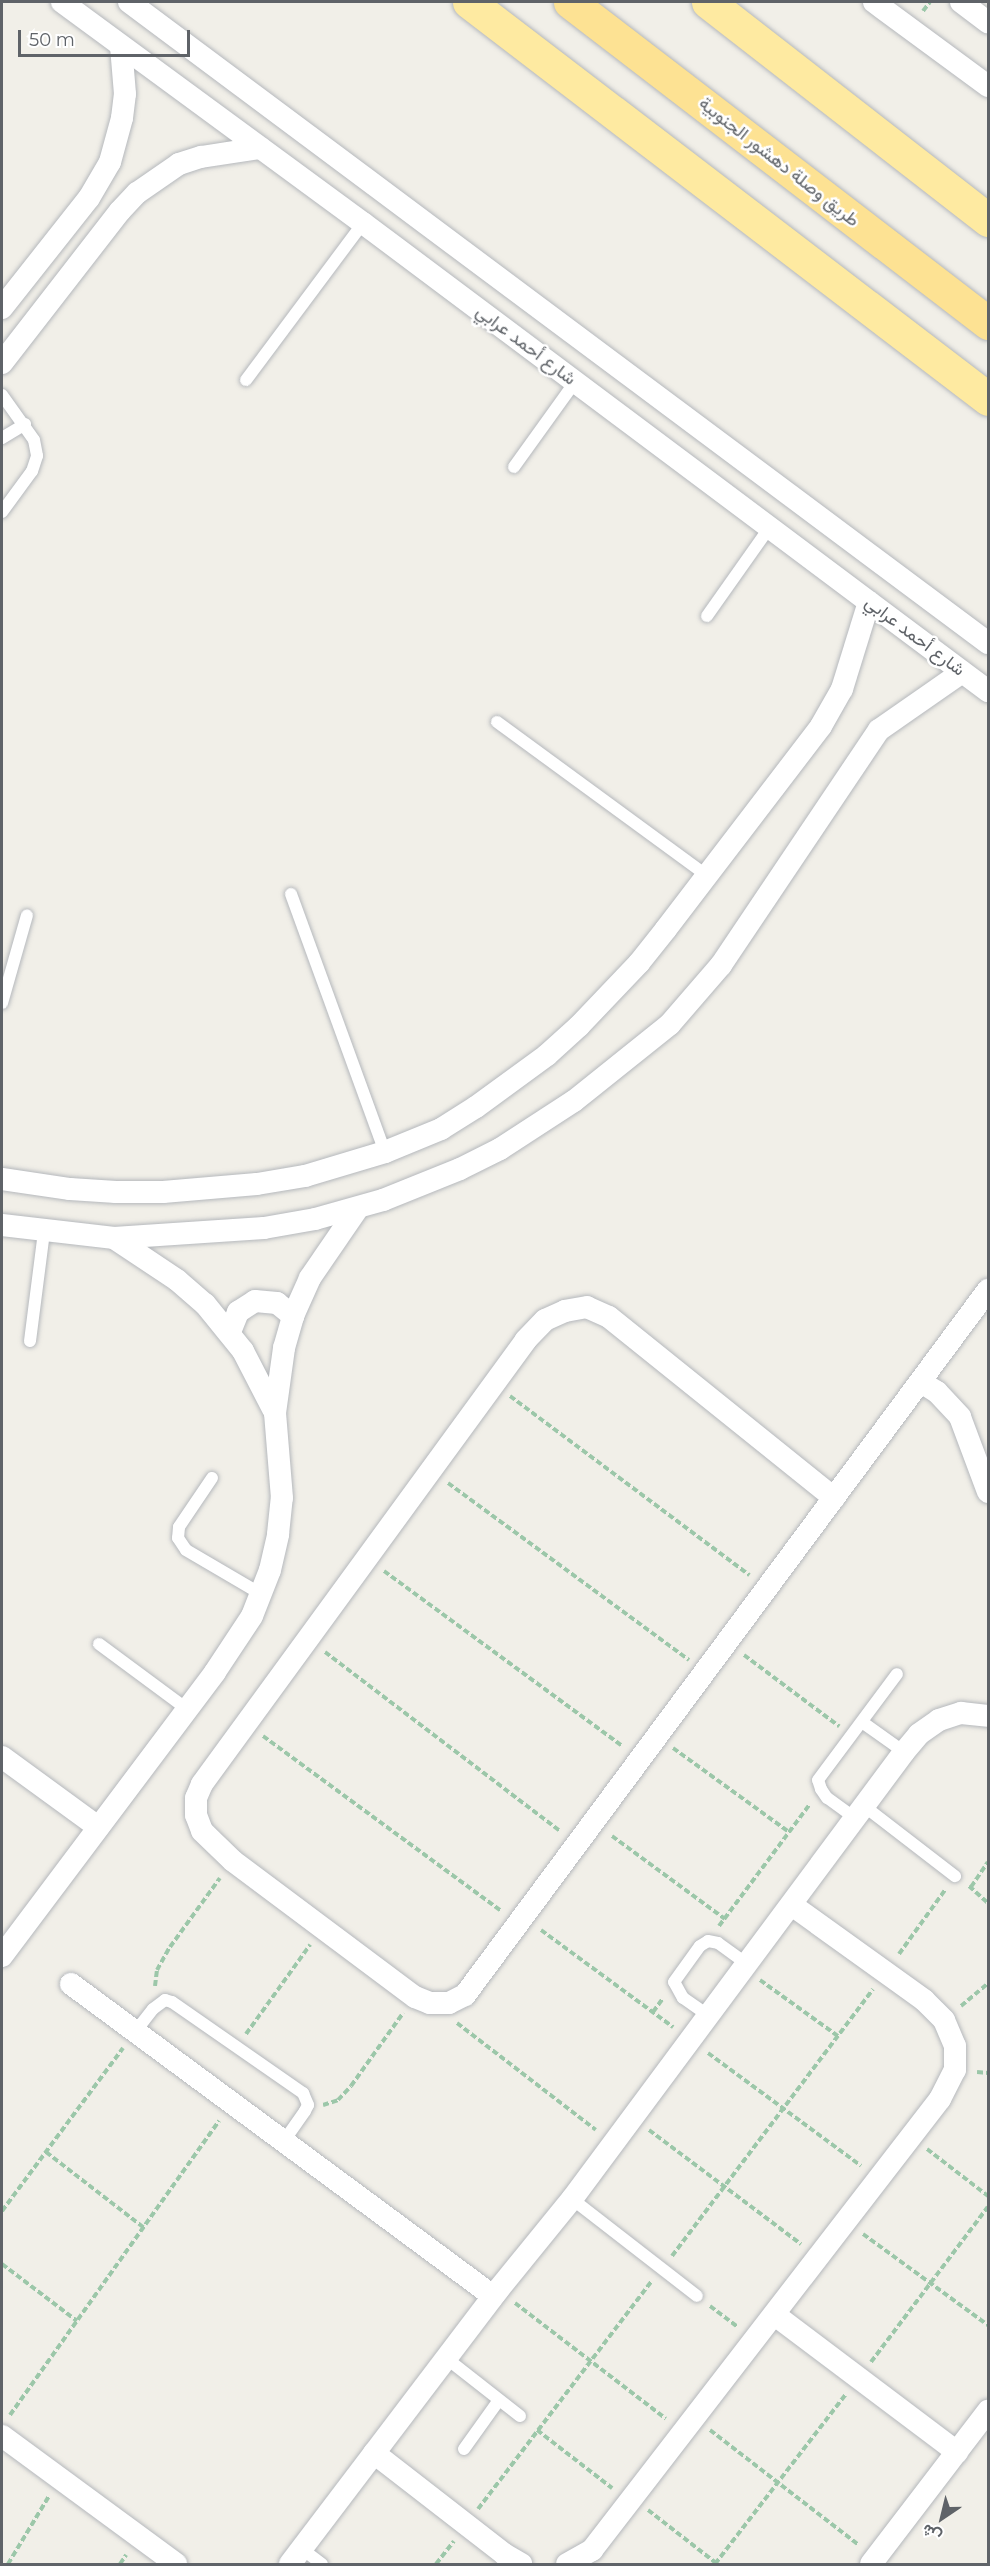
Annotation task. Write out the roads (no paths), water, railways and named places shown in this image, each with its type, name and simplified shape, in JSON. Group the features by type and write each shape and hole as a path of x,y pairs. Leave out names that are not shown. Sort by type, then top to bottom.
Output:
{"highway":[{"path":"469,2 988,399"},
{"name":"طريق وصلة دهشور الجنوبية","path":"570,2 988,323"},
{"path":"708,2 988,220"}],"street":[{"name":"شارع أحمد عرابي","path":"62,2 363,223 988,691"},
{"path":"129,2 988,643"},
{"path":"874,2 988,86"},
{"path":"961,2 988,22"},
{"path":"2,308 89,198 110,162 122,118 125,94 121,46"},
{"path":"2,363 120,211 137,193 179,164 201,157 260,148"},
{"path":"708,482 730,452"},
{"path":"2,1179 70,1189 116,1192 210,1189 305,1176 385,1152 441,1129 511,1084 547,1056 579,1026 639,963 821,726 845,681 869,602"},
{"path":"2,1225 114,1238 264,1228 358,1208 413,1189 500,1149 574,1101 641,1050 697,996 721,965 879,730 962,672"},
{"path":"2,1956 236,1643 261,1594 278,1534 282,1498 274,1413 277,1380 293,1316 310,1278 358,1208"},
{"path":"114,1238 177,1280 230,1332 255,1371 274,1413"},
{"path":"834,1498 609,1317 587,1307 565,1311 545,1320 494,1384 365,1558 201,1784 196,1798 196,1815 202,1831 233,1861 322,1929 422,2000 449,2003 465,1995 704,1671 766,1588 834,1498 921,1382 988,1290"},
{"path":"230,1332 238,1312 255,1301 277,1303 293,1316"},
{"path":"921,1382 937,1392 960,1417 988,1492"},
{"path":"296,2557 496,2293 572,2199 904,1752 919,1734 939,1720 962,1713 988,1716"},
{"path":"2,1757 98,1827"},
{"path":"567,2565 592,2550 940,2099 955,2070 955,2046 944,2020 924,2000 792,1905"},
{"path":"70,1983 284,2141 496,2293"},
{"path":"775,2315 957,2452"},
{"path":"874,2561 988,2411"},
{"path":"5,2427 59,2478 176,2565"},
{"path":"374,2453 521,2565"}],"lane":[{"path":"246,380 363,223"},
{"path":"514,466 575,382"},
{"path":"2,395 25,424 37,448 35,464 2,512"},
{"path":"2,438 25,424"},
{"path":"707,616 769,528"},
{"path":"496,722 706,875"},
{"path":"291,894 385,1152"},
{"path":"2,1003 27,915"},
{"path":"30,1341 44,1231"},
{"path":"212,1478 179,1527 178,1538 186,1550 261,1594"},
{"path":"99,1644 187,1709"},
{"path":"897,1674 818,1780 827,1797 859,1812 955,1876"},
{"path":"862,1722 904,1752"},
{"path":"709,2016 683,1998 674,1982 700,1946 708,1941 718,1943 746,1966"},
{"path":"135,2032 159,2004 172,2001 303,2093 308,2105 284,2141"},
{"path":"572,2199 697,2296"},
{"path":"446,2358 520,2416"},
{"path":"464,2449 499,2400"},
{"path":"296,2557 322,2565"}]}
